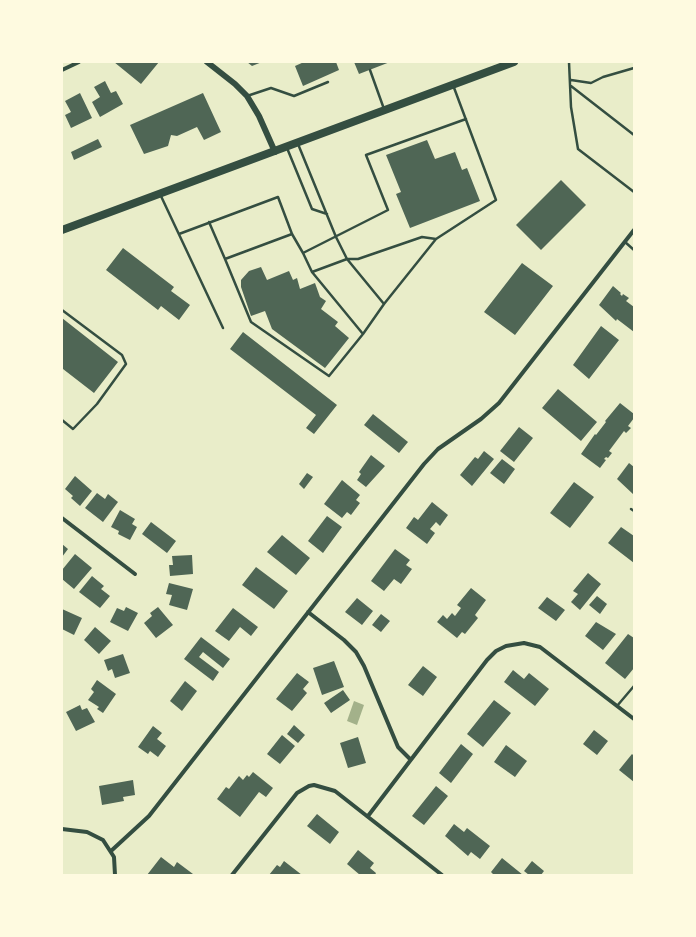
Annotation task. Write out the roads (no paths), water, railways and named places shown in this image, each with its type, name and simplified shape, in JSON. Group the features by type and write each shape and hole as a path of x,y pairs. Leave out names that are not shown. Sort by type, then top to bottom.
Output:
{"main road":[{"path":"62,230 298,144 514,62"}],"street":[{"path":"62,70 79,62"},
{"path":"207,62 235,84 247,96 257,113 275,152"},
{"path":"111,851 149,816 428,460 438,449 481,419 499,403 634,230"},
{"path":"62,518 135,574"},
{"path":"308,612 344,640 356,652 364,666 398,747 410,759"},
{"path":"368,816 410,759 491,656 506,646 518,643 534,645 546,650 634,719"},
{"path":"232,875 292,799 303,789 314,785 335,791 442,875"},
{"path":"62,829 93,834 103,840 111,851 115,862 115,875"}],"lane":[{"path":"569,62 571,107 578,149 634,192"},
{"path":"571,80 591,83 603,77 634,68"},
{"path":"370,70 385,111"},
{"path":"247,96 271,88 294,96 328,82"},
{"path":"209,222 251,322 329,376 436,239 496,200 453,85"},
{"path":"571,86 634,135"},
{"path":"303,253 388,210 366,155 466,119"},
{"path":"298,144 336,237 347,258 384,304"},
{"path":"287,148 312,209 327,214"},
{"path":"160,194 223,328"},
{"path":"179,234 278,197 292,234 312,272 363,334"},
{"path":"225,259 292,234"},
{"path":"312,272 347,258 358,259 422,237 436,239"},
{"path":"625,242 634,250"},
{"path":"62,310 122,355 126,364 97,404 73,429 62,420"},
{"path":"617,706 634,686"}]}
